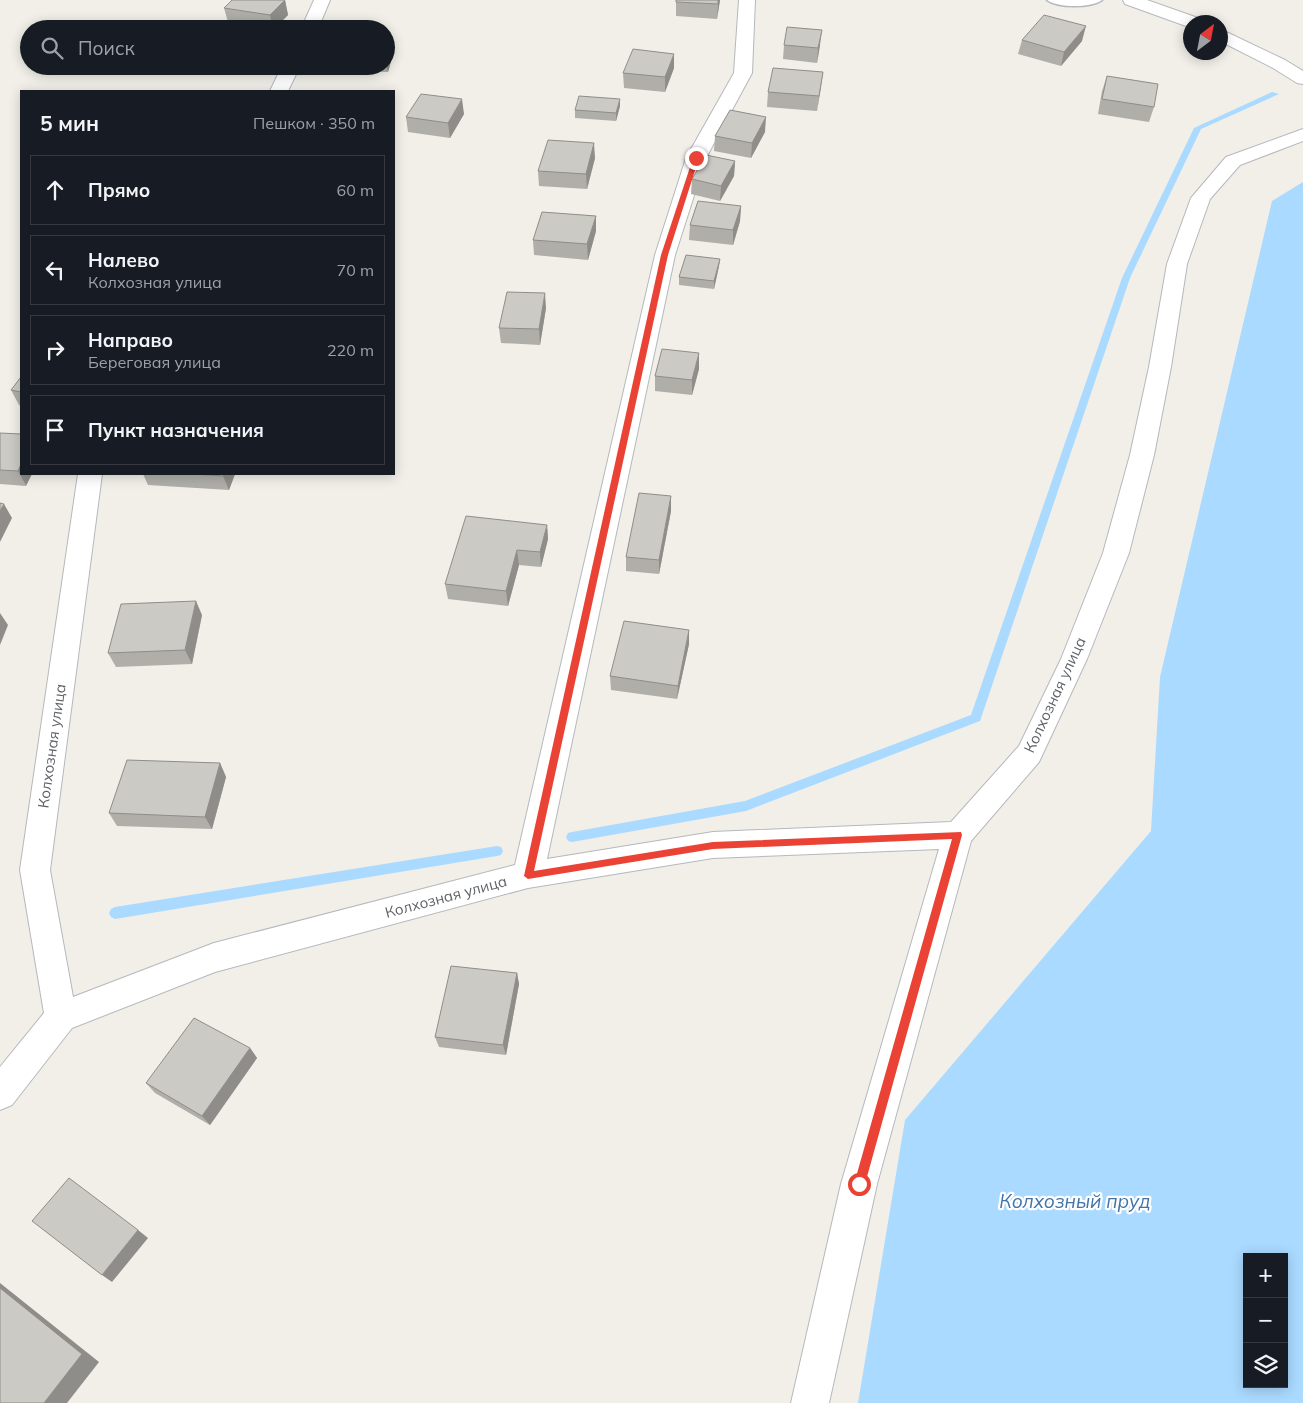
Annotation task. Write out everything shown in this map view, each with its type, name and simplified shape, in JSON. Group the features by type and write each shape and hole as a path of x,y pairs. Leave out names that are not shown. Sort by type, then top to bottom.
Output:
{"street":[{"path":"313,20 322,0"},
{"path":"528,876 664,255 696,158 743,73 747,0"},
{"path":"1131,0 1183,19"},
{"path":"1228,38 1280,64 1303,79"},
{"path":"280,90 287,75"},
{"name":"Колхозная улица","path":"90,475 35,870 61,1016 214,958 528,876 713,845 958,835 1029,754 1074,659 1116,553 1151,411 1178,264 1201,198 1233,162 1303,135"},
{"path":"810,1403 859,1184 958,835"},
{"path":"0,1093 61,1016"}],"lane":[{"path":"1052,0 1072,4 1085,4 1097,0"}],"water":[{"name":"Колхозный пруд","path":"1303,182 1303,1403 858,1403 905,1120 1151,831 1160,677 1272,201"}],"building":[{"path":"232,0 285,0 270,15 224,8"},
{"path":"676,0 718,0 718,4 676,2"},
{"path":"1044,15 1086,26 1064,52 1022,40"},
{"path":"787,27 822,30 818,48 784,45"},
{"path":"633,49 674,54 665,77 623,73"},
{"path":"773,68 823,72 819,96 768,92"},
{"path":"1107,76 1158,84 1154,107 1102,99"},
{"path":"421,94 462,99 448,123 406,117"},
{"path":"579,96 620,99 616,113 575,110"},
{"path":"730,110 766,117 752,143 715,136"},
{"path":"548,140 594,143 586,174 538,171"},
{"path":"706,155 735,161 721,186 692,179"},
{"path":"698,201 741,206 733,230 690,225"},
{"path":"542,212 596,216 587,244 533,240"},
{"path":"686,255 720,259 714,281 679,277"},
{"path":"507,292 545,293 539,329 499,328"},
{"path":"662,349 699,353 692,380 655,376"},
{"path":"20,378 20,392 11,390"},
{"path":"0,433 20,434 20,466 18,471 0,470"},
{"path":"639,493 671,496 659,560 626,557"},
{"path":"0,503 4,504 0,511"},
{"path":"466,516 547,525 540,552 517,550 506,591 445,584"},
{"path":"196,601 185,650 108,653 121,604"},
{"path":"624,621 689,630 678,686 610,676"},
{"path":"127,760 220,763 205,817 109,813"},
{"path":"451,966 517,973 503,1045 435,1037"},
{"path":"194,1018 250,1048 202,1116 146,1083"},
{"path":"69,1178 138,1230 102,1275 32,1221"},
{"path":"0,1288 82,1354 44,1403 0,1403"}],"waterway":[{"path":"572,837 746,806 976,718 1126,278 1198,128 1275,94"},
{"path":"115,913 497,851"}],"route":[{"path":"696,158 664,255 528,876 713,845 958,835 859,1184"}]}
